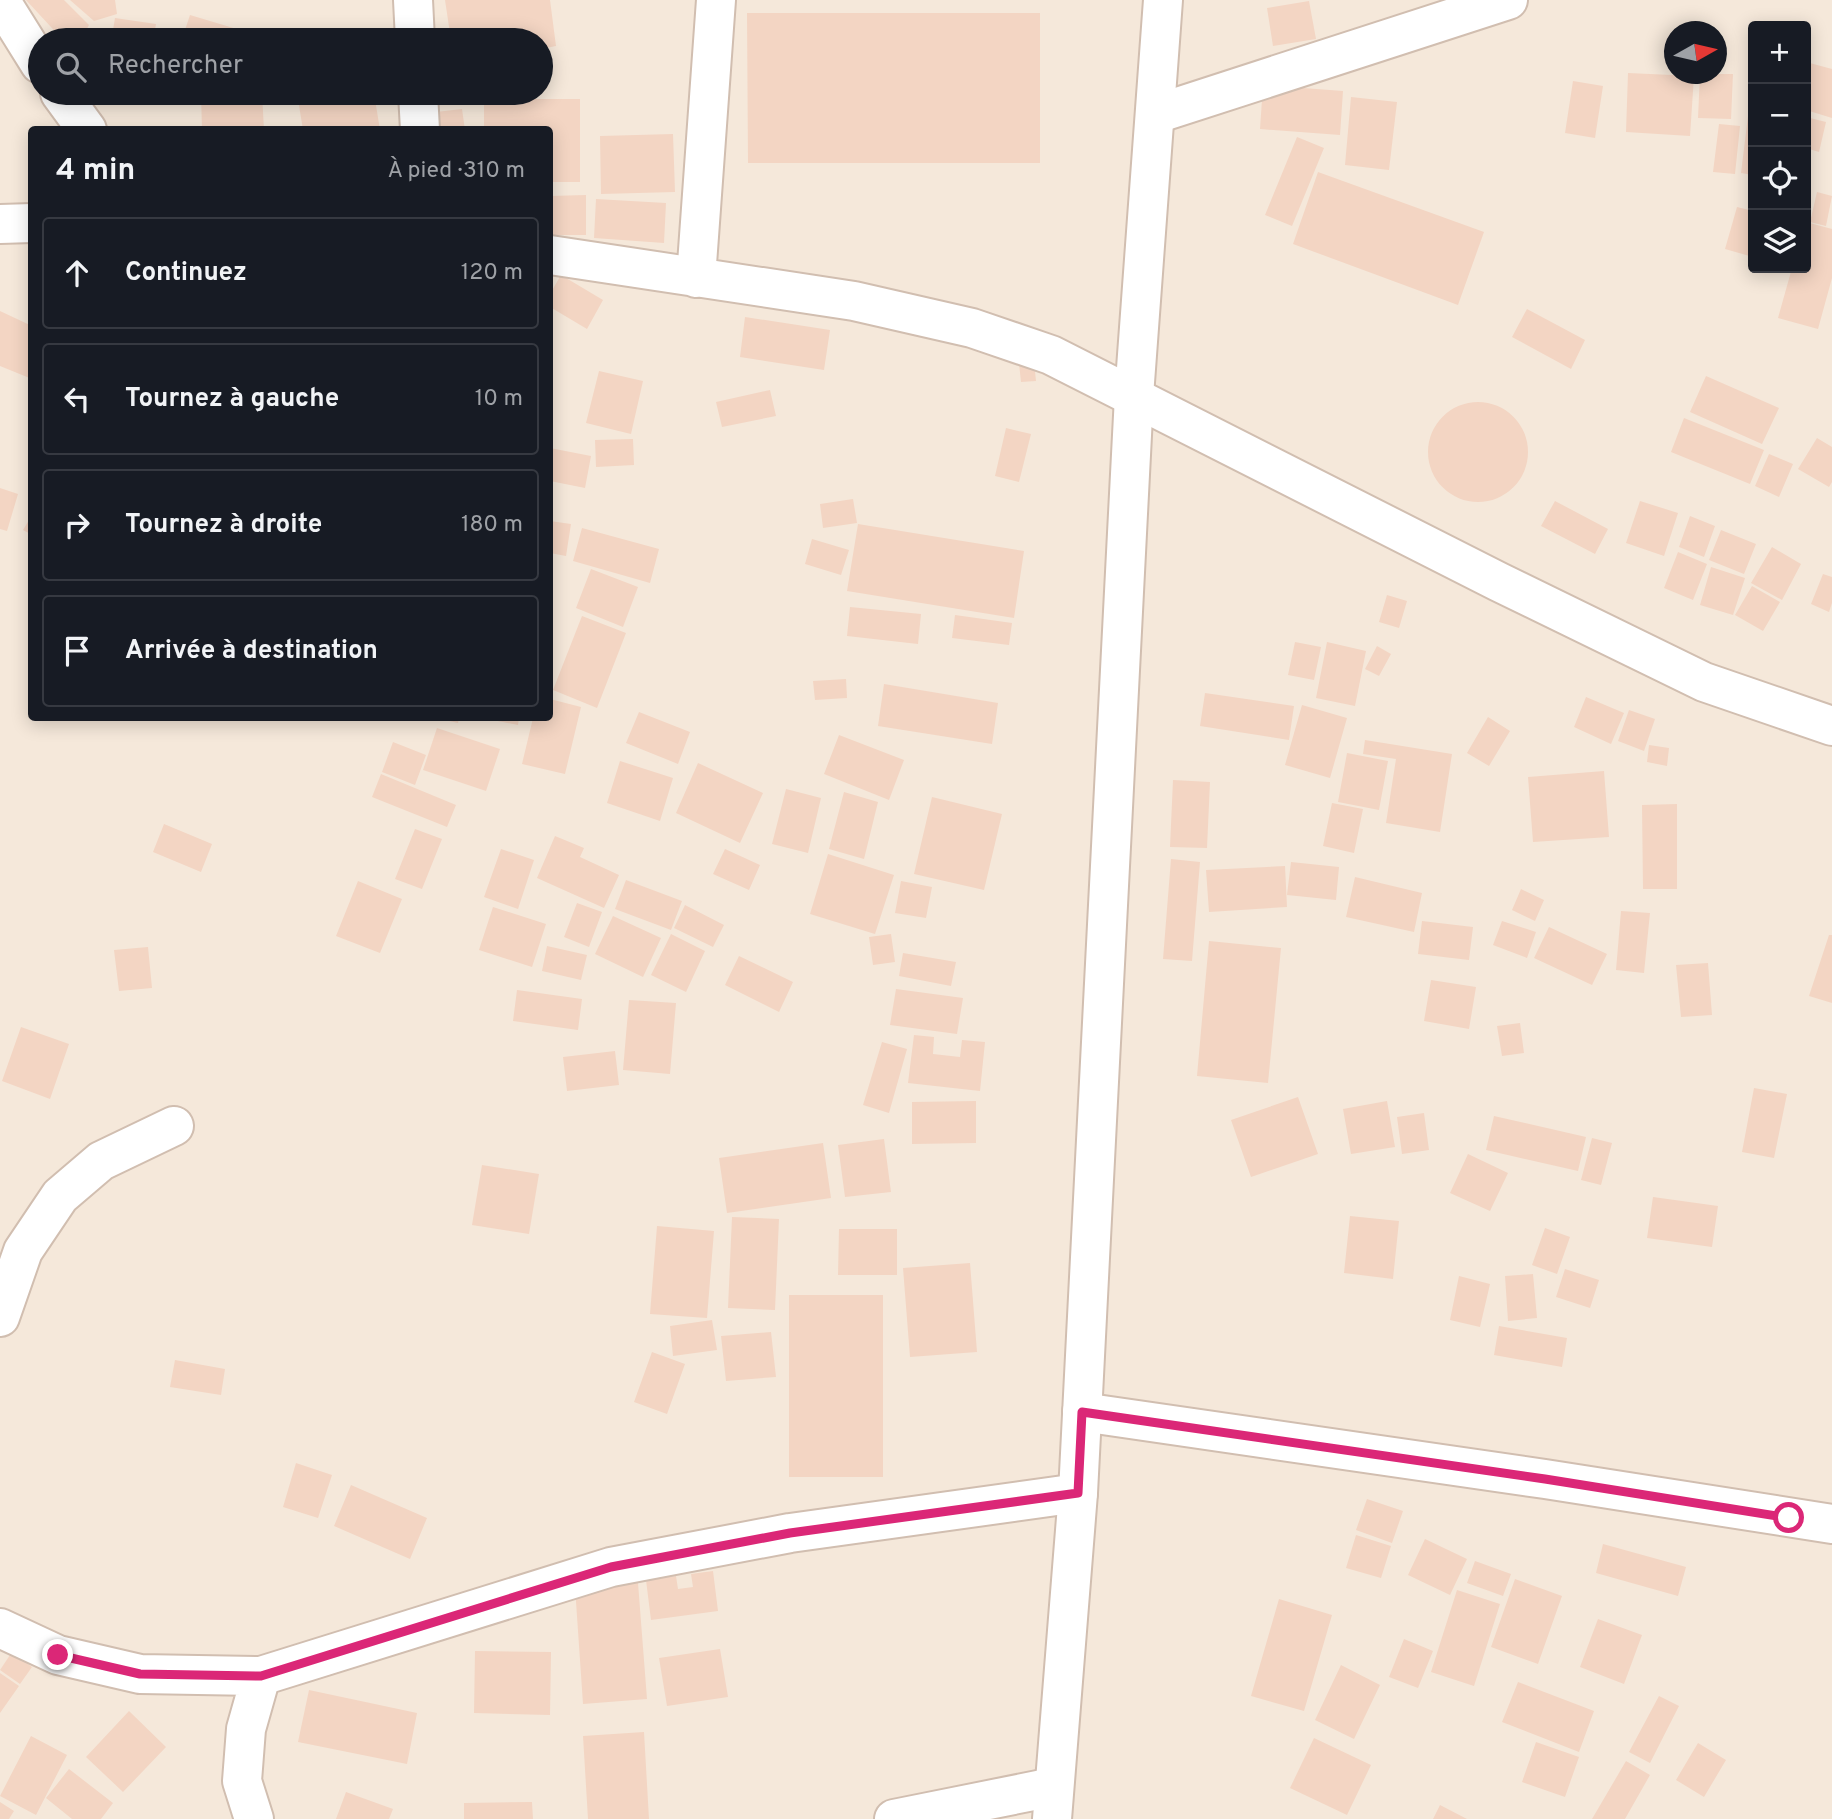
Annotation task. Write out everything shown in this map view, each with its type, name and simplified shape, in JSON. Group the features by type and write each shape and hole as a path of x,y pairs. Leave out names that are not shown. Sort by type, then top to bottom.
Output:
{"street":[{"path":"1,0 28,44"},
{"path":"413,0 414,28"},
{"path":"696,278 716,0"},
{"path":"894,1819 1053,1803 1078,1493 1134,396 1163,0"},
{"path":"1156,114 1508,0"},
{"path":"69,105 84,126"},
{"path":"419,105 420,126"},
{"path":"0,224 28,223"},
{"path":"553,255 854,302 972,328 1051,355 1499,582 1704,682 1832,726"},
{"path":"0,1317 23,1251 60,1196 101,1161 174,1126"},
{"path":"1082,1412 1831,1522"},
{"path":"0,1628 58,1655 140,1674 261,1676 611,1567 803,1531 1078,1493"},
{"path":"254,1819 242,1781 246,1729 261,1676"}],"shaded area":[{"path":"0,0 1832,0 1832,1819 0,1819"}],"building":[{"path":"26,0 64,0 89,25 87,28 52,28"},
{"path":"70,0 115,0 117,14 94,21"},
{"path":"445,0 550,0 556,46 553,47 553,28 449,28"},
{"path":"1309,1 1316,39 1273,46 1267,8"},
{"path":"747,13 1040,13 1040,163 748,163"},
{"path":"190,15 233,28 186,28"},
{"path":"115,18 156,24 155,28 113,28"},
{"path":"1811,63 1832,69 1832,118 1811,112"},
{"path":"1628,73 1664,75 1664,84 1693,84 1690,136 1626,132"},
{"path":"1727,74 1733,74 1731,119 1698,118 1700,84 1727,84"},
{"path":"1573,81 1603,86 1595,138 1565,133"},
{"path":"1263,85 1343,91 1340,135 1260,129"},
{"path":"1351,97 1397,102 1389,170 1345,165"},
{"path":"553,99 580,99 580,182 553,182 553,126 484,126 484,105 553,105"},
{"path":"201,105 263,105 264,126 202,126"},
{"path":"299,105 376,105 379,126 302,126"},
{"path":"462,109 464,126 438,126 436,112"},
{"path":"1748,116 1748,174 1741,173"},
{"path":"1811,118 1826,122 1819,152 1811,150"},
{"path":"1719,124 1740,126 1735,174 1713,172"},
{"path":"673,134 675,192 601,194 600,136"},
{"path":"1297,137 1324,148 1292,226 1265,215"},
{"path":"1318,172 1484,232 1458,305 1293,244"},
{"path":"1817,192 1832,196 1826,226 1811,222"},
{"path":"586,195 586,235 553,235 553,196"},
{"path":"596,199 666,203 664,243 594,238"},
{"path":"1737,207 1748,210 1748,256 1725,249"},
{"path":"1811,223 1832,229 1832,278 1818,329 1778,318 1791,273 1811,273"},
{"path":"561,275 603,300 587,329 553,309 553,289"},
{"path":"1527,309 1585,340 1571,369 1512,337"},
{"path":"0,311 28,324 28,377 0,366"},
{"path":"745,317 830,330 824,370 740,357"},
{"path":"1034,362 1036,381 1021,382 1019,363"},
{"path":"599,371 643,381 631,434 586,423"},
{"path":"1706,376 1779,408 1762,444 1690,412"},
{"path":"770,390 776,416 722,427 716,402"},
{"path":"1478,402 1497,406 1513,417 1524,433 1528,452 1524,471 1513,487 1497,498 1478,502 1459,498 1443,487 1432,471 1428,452 1432,433 1443,417 1459,406"},
{"path":"1684,418 1764,450 1750,484 1671,452"},
{"path":"1006,428 1031,434 1019,482 995,476"},
{"path":"1817,438 1832,447 1832,482 1829,487 1798,469"},
{"path":"633,439 634,465 596,467 595,440"},
{"path":"553,449 591,456 585,488 553,482"},
{"path":"1769,454 1793,464 1779,497 1755,486"},
{"path":"0,488 18,494 7,531 0,529"},
{"path":"853,499 857,523 823,528 820,504"},
{"path":"1555,501 1608,529 1595,554 1541,526"},
{"path":"1640,501 1678,513 1664,556 1626,543"},
{"path":"1690,516 1715,526 1704,557 1679,547"},
{"path":"553,521 571,524 566,556 553,554"},
{"path":"858,524 1024,551 1014,618 847,591"},
{"path":"582,528 659,549 650,583 573,561"},
{"path":"1721,530 1756,544 1744,574 1709,560"},
{"path":"812,539 849,550 841,575 805,564"},
{"path":"1772,547 1801,564 1782,600 1751,583"},
{"path":"1678,552 1707,564 1693,600 1664,588"},
{"path":"1711,567 1745,578 1733,615 1700,605"},
{"path":"591,569 638,587 623,627 576,608"},
{"path":"1823,574 1832,577 1832,603 1829,612 1811,604"},
{"path":"1752,586 1780,602 1763,631 1735,615"},
{"path":"1387,595 1407,601 1399,628 1379,622"},
{"path":"850,607 921,614 918,644 847,636"},
{"path":"955,615 1012,623 1009,645 952,638"},
{"path":"582,616 626,633 597,708 553,690"},
{"path":"1295,642 1321,647 1314,680 1288,675"},
{"path":"1327,642 1366,651 1355,706 1316,698"},
{"path":"1377,646 1391,654 1379,676 1365,669"},
{"path":"846,679 847,698 815,700 813,681"},
{"path":"884,684 998,703 992,744 878,726"},
{"path":"1205,693 1294,706 1289,740 1200,726"},
{"path":"1586,697 1624,713 1611,744 1574,727"},
{"path":"553,700 581,707 565,774 522,764 532,721 553,721"},
{"path":"1302,705 1347,718 1330,778 1285,765"},
{"path":"1629,710 1655,719 1644,751 1618,741"},
{"path":"639,712 690,732 678,764 626,743"},
{"path":"1488,717 1510,731 1489,766 1467,753"},
{"path":"498,721 519,721 518,725"},
{"path":"437,728 500,749 486,791 423,770"},
{"path":"839,735 904,760 889,800 824,774"},
{"path":"1365,740 1452,754 1440,832 1386,823 1396,759 1363,754"},
{"path":"393,742 426,755 415,785 382,772"},
{"path":"1649,745 1669,748 1667,766 1647,762"},
{"path":"1347,753 1388,761 1379,810 1338,802"},
{"path":"620,761 673,778 660,821 607,803"},
{"path":"698,763 763,793 740,843 676,813"},
{"path":"1604,771 1609,837 1533,842 1528,777"},
{"path":"381,774 456,805 447,827 372,797"},
{"path":"1173,780 1210,782 1207,848 1170,847"},
{"path":"786,789 821,798 808,853 772,844"},
{"path":"844,792 878,802 864,859 829,849"},
{"path":"932,797 1002,814 984,890 914,874"},
{"path":"1332,803 1363,809 1354,853 1323,846"},
{"path":"1677,804 1677,889 1643,889 1642,805"},
{"path":"164,824 212,844 201,872 153,852"},
{"path":"415,829 442,839 422,889 395,879"},
{"path":"555,836 584,848 580,857 619,875 604,908 537,878"},
{"path":"501,849 534,860 518,909 484,897"},
{"path":"725,849 760,865 749,890 713,874"},
{"path":"828,854 894,875 875,934 810,914"},
{"path":"1171,859 1200,862 1192,961 1163,959"},
{"path":"1291,862 1339,867 1336,900 1287,895"},
{"path":"1285,866 1287,907 1209,912 1206,870"},
{"path":"1355,877 1422,893 1414,932 1346,917"},
{"path":"626,880 682,901 671,930 615,909"},
{"path":"358,881 402,899 380,953 336,936"},
{"path":"901,881 932,887 926,918 895,913"},
{"path":"1521,889 1544,900 1535,921 1512,910"},
{"path":"577,903 602,912 589,947 564,937"},
{"path":"685,905 724,925 713,947 674,928"},
{"path":"493,907 546,924 532,967 479,950"},
{"path":"1621,911 1650,913 1644,973 1616,970"},
{"path":"613,916 661,938 643,977 595,954"},
{"path":"1422,921 1473,927 1469,960 1418,954"},
{"path":"1502,921 1536,932 1527,958 1493,945"},
{"path":"1549,927 1607,954 1592,985 1534,958"},
{"path":"671,934 705,951 686,992 651,975"},
{"path":"891,934 895,962 873,965 869,937"},
{"path":"1829,935 1832,935 1832,1003 1809,996"},
{"path":"1209,941 1281,948 1268,1083 1197,1076"},
{"path":"547,946 587,955 581,980 542,971"},
{"path":"148,947 152,988 119,991 114,950"},
{"path":"903,953 956,962 951,986 899,976"},
{"path":"739,956 793,982 779,1012 725,985"},
{"path":"1708,963 1712,1015 1681,1017 1676,965"},
{"path":"1431,980 1476,987 1469,1029 1424,1021"},
{"path":"896,989 963,998 957,1034 890,1025"},
{"path":"517,990 582,999 578,1030 513,1021"},
{"path":"629,1000 676,1003 670,1074 623,1070"},
{"path":"1520,1023 1524,1053 1502,1056 1497,1026"},
{"path":"21,1027 69,1044 50,1099 2,1081"},
{"path":"914,1035 934,1037 933,1054 960,1057 962,1040 985,1042 980,1091 908,1083"},
{"path":"882,1042 907,1049 889,1113 863,1105"},
{"path":"615,1051 619,1085 567,1091 563,1057"},
{"path":"1754,1088 1787,1094 1774,1158 1742,1152"},
{"path":"1298,1097 1318,1154 1251,1177 1231,1120"},
{"path":"976,1101 976,1143 912,1144 912,1102"},
{"path":"1387,1101 1395,1147 1351,1154 1343,1109"},
{"path":"1424,1113 1429,1150 1402,1154 1397,1117"},
{"path":"1494,1116 1586,1137 1578,1171 1486,1150"},
{"path":"1592,1138 1612,1143 1601,1185 1581,1180"},
{"path":"884,1139 891,1192 845,1197 838,1145"},
{"path":"823,1143 831,1198 727,1213 719,1158"},
{"path":"1468,1154 1508,1173 1490,1211 1450,1193"},
{"path":"482,1165 539,1174 529,1234 472,1225"},
{"path":"1653,1197 1718,1206 1712,1247 1647,1238"},
{"path":"1350,1216 1399,1221 1393,1279 1344,1273"},
{"path":"732,1217 779,1219 775,1310 728,1308"},
{"path":"657,1226 714,1231 707,1318 650,1314"},
{"path":"1545,1228 1570,1237 1557,1274 1532,1265"},
{"path":"839,1229 897,1229 897,1275 838,1275"},
{"path":"970,1263 977,1352 910,1357 903,1268"},
{"path":"1565,1269 1599,1280 1590,1308 1556,1297"},
{"path":"1533,1274 1537,1318 1508,1321 1505,1276"},
{"path":"1459,1276 1490,1284 1480,1327 1450,1320"},
{"path":"789,1295 883,1295 883,1477 789,1477"},
{"path":"712,1320 717,1350 673,1356 670,1326"},
{"path":"1499,1326 1567,1338 1562,1367 1494,1355"},
{"path":"771,1332 776,1377 726,1381 721,1336"},
{"path":"652,1352 685,1364 667,1414 634,1402"},
{"path":"175,1360 225,1369 221,1395 170,1387"},
{"path":"296,1463 332,1475 318,1518 283,1507"},
{"path":"351,1485 427,1518 410,1559 334,1526"},
{"path":"1367,1499 1403,1511 1392,1543 1356,1530"},
{"path":"1356,1535 1391,1546 1381,1578 1346,1568"},
{"path":"1425,1539 1467,1559 1450,1595 1408,1575"},
{"path":"1603,1544 1686,1567 1678,1596 1596,1573"},
{"path":"1475,1561 1511,1574 1503,1596 1467,1583"},
{"path":"713,1571 718,1611 651,1620 646,1580 676,1576 678,1589 693,1587 691,1574"},
{"path":"1515,1579 1562,1596 1538,1664 1491,1647"},
{"path":"638,1583 647,1699 583,1704 575,1587"},
{"path":"1457,1590 1500,1604 1474,1686 1431,1672"},
{"path":"1279,1599 1332,1615 1304,1711 1251,1696"},
{"path":"1598,1619 1642,1635 1624,1684 1580,1667"},
{"path":"1404,1639 1433,1651 1418,1688 1389,1677"},
{"path":"720,1649 728,1697 667,1706 659,1658"},
{"path":"475,1651 551,1652 550,1715 474,1713"},
{"path":"12,1652 32,1667 20,1684 0,1670"},
{"path":"1341,1665 1380,1685 1354,1739 1315,1720"},
{"path":"0,1673 19,1686 0,1713"},
{"path":"1518,1682 1594,1711 1579,1752 1502,1722"},
{"path":"309,1690 417,1713 407,1764 298,1742"},
{"path":"1659,1696 1679,1706 1650,1763 1629,1752"},
{"path":"129,1711 166,1747 123,1792 86,1757"},
{"path":"644,1732 649,1819 588,1819 583,1736"},
{"path":"31,1736 67,1755 36,1815 0,1796"},
{"path":"1314,1738 1371,1765 1347,1815 1290,1788"},
{"path":"1536,1742 1579,1757 1565,1797 1522,1782"},
{"path":"1698,1743 1726,1760 1704,1797 1676,1780"},
{"path":"1626,1761 1650,1775 1625,1819 1592,1819"},
{"path":"69,1769 113,1803 101,1819 72,1819 46,1798"},
{"path":"346,1792 393,1809 389,1819 336,1819"},
{"path":"0,1802 14,1811 9,1819 0,1819"},
{"path":"532,1802 533,1819 464,1819 464,1803"},
{"path":"1440,1805 1467,1819 1433,1819"}],"route":[{"path":"58,1655 140,1674 261,1676 342,1653 463,1612 611,1567 790,1533 1078,1493 1082,1412 1545,1479 1789,1518"}]}
